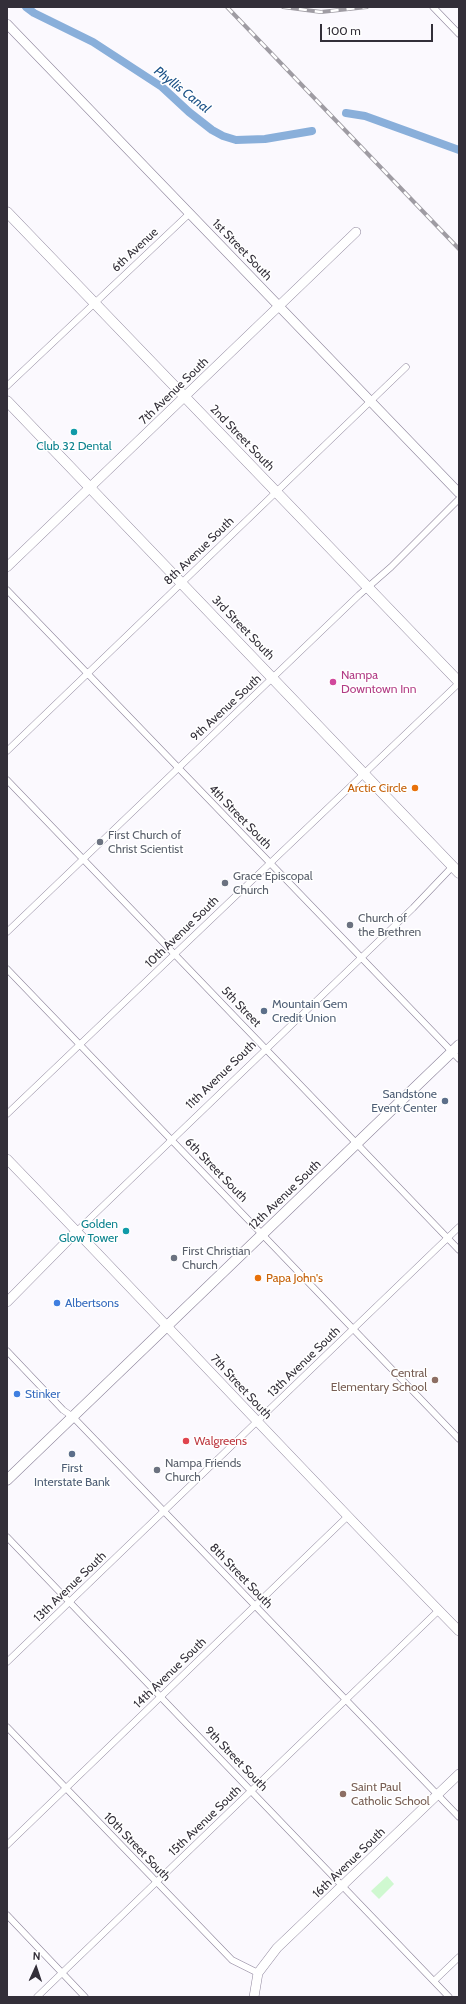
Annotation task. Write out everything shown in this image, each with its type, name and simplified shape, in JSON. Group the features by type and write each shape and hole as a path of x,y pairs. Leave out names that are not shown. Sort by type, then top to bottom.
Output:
{"main road":[{"name":"2nd Street South","path":"7,212 459,682"},
{"name":"3rd Street South","path":"7,401 364,773 457,866"},
{"name":"12th Avenue South","path":"7,1480 262,1234 457,1052"}],"street":[{"path":"433,7 459,34"},
{"name":"1st Street South","path":"7,24 459,493"},
{"name":"6th Avenue","path":"7,386 94,302 190,213"},
{"name":"7th Avenue South","path":"7,567 356,232"},
{"name":"8th Avenue South","path":"7,751 406,367"},
{"name":"9th Avenue South","path":"7,932 436,523 459,499"},
{"name":"4th Street South","path":"7,590 361,958 457,1052"},
{"name":"10th Avenue South","path":"7,1114 459,682"},
{"name":"5th Street","path":"7,780 459,1250"},
{"name":"11th Avenue South","path":"7,1302 77,1231 457,866"},
{"name":"6th Street South","path":"7,969 459,1439"},
{"name":"7th Street South","path":"7,1159 168,1326 257,1422 459,1631"},
{"name":"13th Avenue South","path":"7,1662 459,1227"},
{"name":"8th Street South","path":"7,1351 64,1410 73,1417 459,1817"},
{"name":"14th Avenue South","path":"7,1845 348,1516"},
{"name":"9th Street South","path":"7,1537 449,1997"},
{"name":"15th Avenue South","path":"37,1997 439,1610"},
{"name":"10th Street South","path":"7,1727 232,1960 258,1973"},
{"name":"16th Avenue South","path":"258,1973 277,1948 459,1774"},
{"path":"7,1915 85,1997"},
{"path":"434,1981 459,1957"},
{"path":"254,1997 258,1973"}],"green space":[{"path":"387,1876 394,1884 379,1899 371,1891"}],"waterway":[{"name":"Phyllis Canal","path":"26,7 34,13 93,42 162,87 189,112 212,130 223,136 236,140 265,139 312,131"},
{"name":"Phyllis Canal","path":"346,113 365,116 459,150"}],"railway":[{"path":"227,7 459,249"},
{"path":"283,7 321,12 367,7"}],"place":[{"name":"Club 32 Dental","path":"74,432"},
{"name":"Nampa Downtown Inn","path":"333,682"},
{"name":"Arctic Circle","path":"415,788"},
{"name":"First Church of Christ Scientist","path":"100,842"},
{"name":"Grace Episcopal Church","path":"225,883"},
{"name":"Church of the Brethren","path":"350,925"},
{"name":"Mountain Gem Credit Union","path":"264,1011"},
{"name":"Sandstone Event Center","path":"445,1101"},
{"name":"Golden Glow Tower","path":"126,1231"},
{"name":"First Christian Church","path":"174,1258"},
{"name":"Papa John's","path":"258,1278"},
{"name":"Albertsons","path":"57,1303"},
{"name":"Central Elementary School","path":"435,1380"},
{"name":"Stinker","path":"17,1394"},
{"name":"Walgreens","path":"186,1441"},
{"name":"First Interstate Bank","path":"72,1454"},
{"name":"Nampa Friends Church","path":"157,1470"},
{"name":"Saint Paul Catholic School","path":"343,1794"}]}
